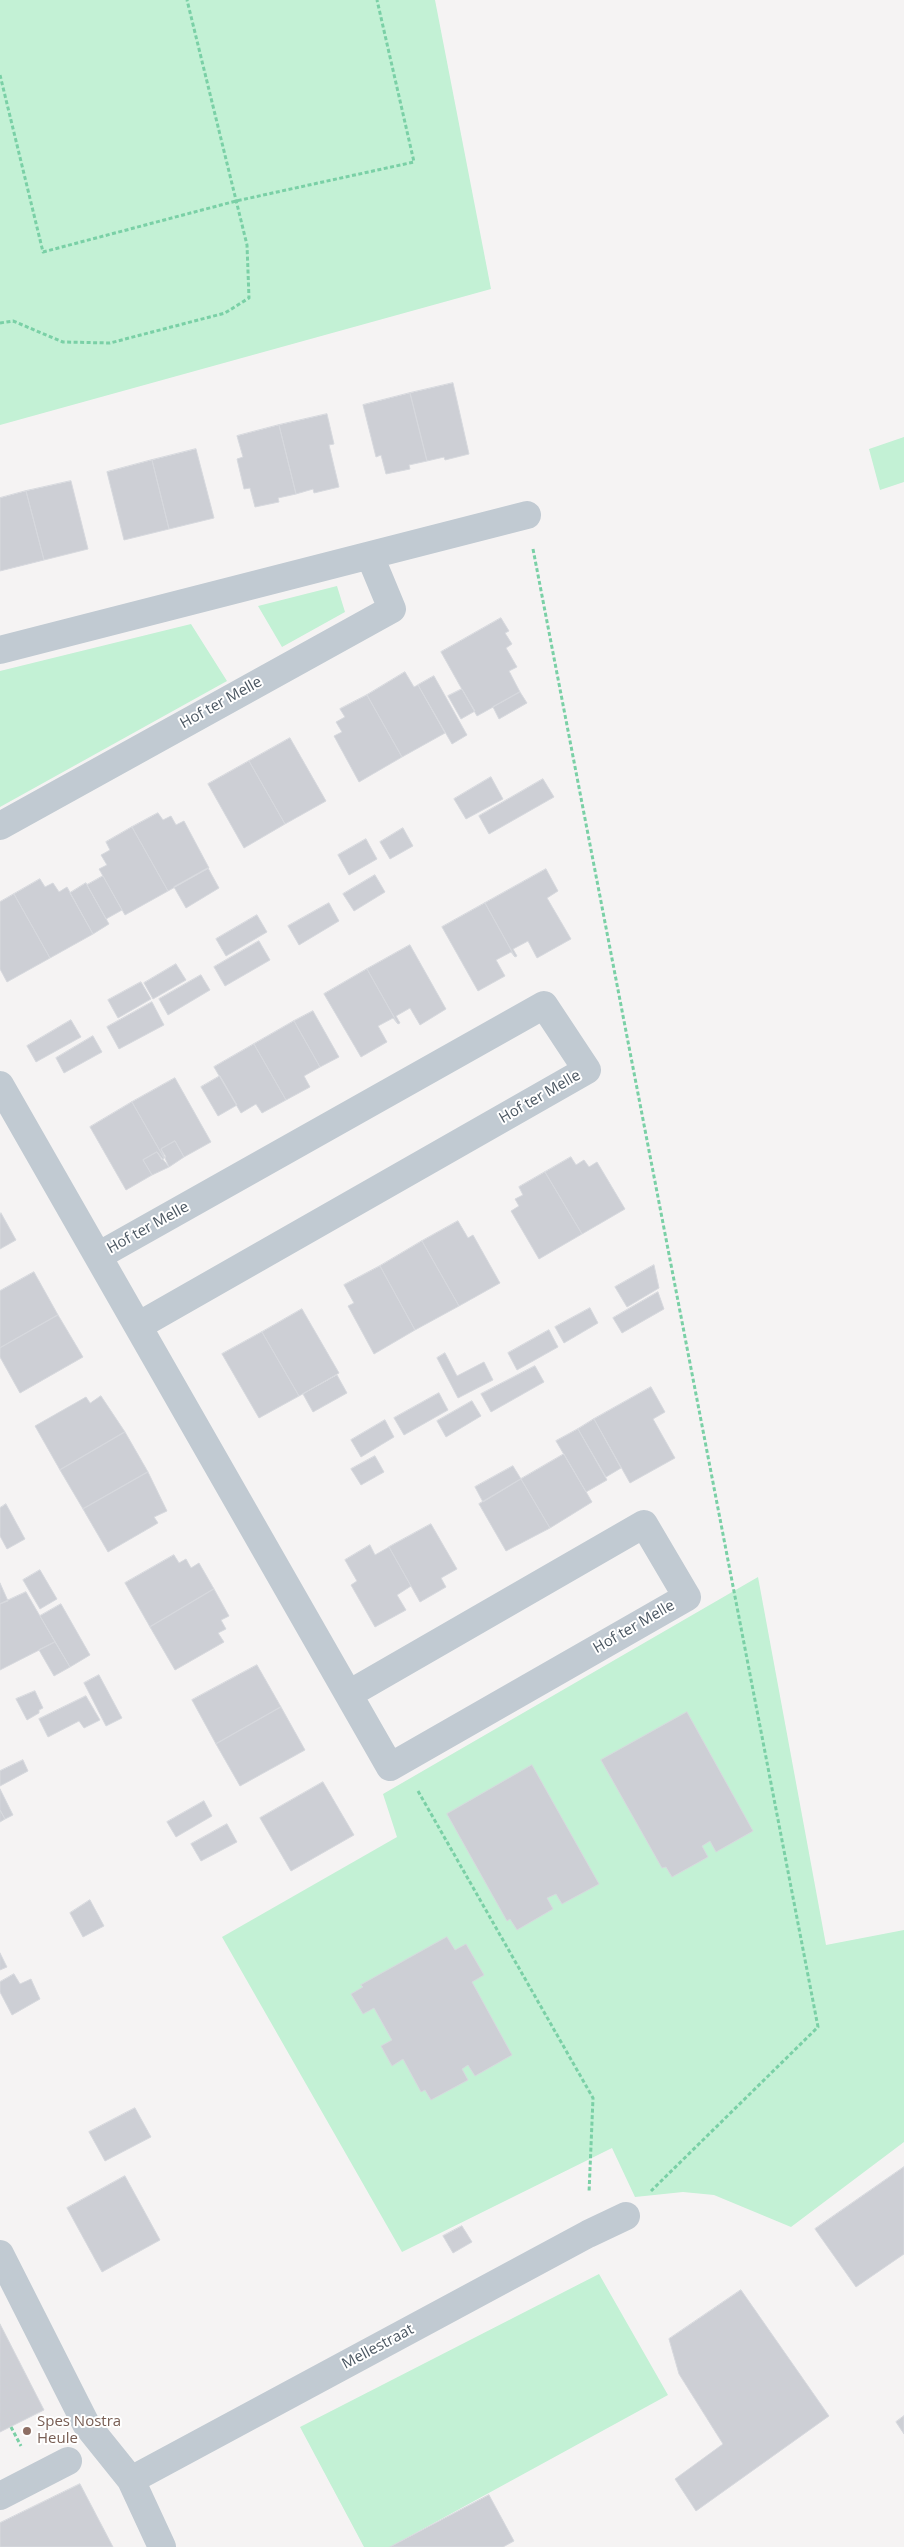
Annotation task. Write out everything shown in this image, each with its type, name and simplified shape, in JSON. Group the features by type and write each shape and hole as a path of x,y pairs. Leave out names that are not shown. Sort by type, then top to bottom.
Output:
{"street":[{"path":"0,650 526,515"},
{"name":"Hof ter Melle","path":"0,826 392,609 370,556"},
{"name":"Hof ter Melle","path":"98,1256 544,1006 587,1070 138,1326"},
{"name":"Hof ter Melle","path":"0,1085 390,1767 687,1597 644,1524 349,1694"},
{"name":"Mellestraat","path":"131,2480 588,2234 626,2216"},
{"path":"0,2254 7,2284 86,2424 131,2480 162,2547"},
{"path":"0,2496 68,2462"}],"path":[{"path":"0,323 13,321 63,342 110,343 225,313 250,298 247,245 187,0"},
{"path":"0,75 43,252 236,201 414,162 377,0"},
{"path":"526,515 818,2027 626,2216"},
{"path":"390,1767 413,1783 593,2098 588,2234"}],"green space":[{"path":"0,0 435,0 491,289 0,425"},
{"path":"904,437 904,482 880,490 869,449"},
{"path":"337,586 345,612 282,647 258,606"},
{"path":"191,624 227,681 0,807 0,671"},
{"path":"758,1577 826,1945 904,1930 904,2142 791,2227 714,2195 683,2192 635,2197 612,2148 402,2252 222,1937 397,1837 383,1794"},
{"path":"599,2274 668,2395 390,2547 364,2547 300,2427"}],"building":[{"path":"453,383 469,454 445,460 444,457 427,461 410,393"},
{"path":"410,393 427,461 409,465 410,469 386,474 381,455 376,457 363,405"},
{"path":"327,414 334,444 329,445 339,487 314,493 313,489 296,494 279,425"},
{"path":"279,425 296,494 278,498 279,502 255,507 250,488 244,489 237,459 243,457 237,436"},
{"path":"196,449 214,518 169,529 152,460"},
{"path":"152,460 169,529 124,540 107,472"},
{"path":"71,481 88,549 44,560 26,491"},
{"path":"26,491 44,560 0,571 0,498"},
{"path":"501,618 509,631 505,633 512,644 506,648 517,667 509,671 520,692 477,716 441,652"},
{"path":"405,672 414,687 418,685 445,733 402,757 367,695"},
{"path":"434,676 467,735 452,744 418,685"},
{"path":"462,689 475,711 461,719 448,696"},
{"path":"520,692 527,703 499,719 493,707"},
{"path":"367,695 402,757 359,782 334,736 342,732 336,722 345,717 340,709"},
{"path":"290,738 326,801 285,824 249,761"},
{"path":"249,761 285,824 244,848 208,784"},
{"path":"491,777 503,799 466,819 454,799"},
{"path":"543,779 554,797 489,834 479,816"},
{"path":"158,813 163,820 171,816 176,825 184,821 209,868 168,891 132,827"},
{"path":"132,827 168,891 125,915 99,869 107,865 101,855 110,850 106,842"},
{"path":"403,828 413,846 390,859 380,842"},
{"path":"366,839 377,859 349,875 338,855"},
{"path":"208,868 219,888 186,908 174,887"},
{"path":"546,869 558,891 547,898 571,939 537,958 528,941 513,949 517,956 515,957 485,903"},
{"path":"375,875 385,892 354,911 343,894"},
{"path":"103,876 122,910 106,919 87,885"},
{"path":"40,879 45,887 53,883 59,892 67,887 93,934 50,958 14,894"},
{"path":"86,883 109,924 93,934 70,893"},
{"path":"14,894 50,958 7,982 0,969 0,902"},
{"path":"329,903 339,921 299,945 288,926"},
{"path":"485,903 515,957 511,952 496,960 505,976 478,991 442,927"},
{"path":"257,915 267,932 226,956 216,939"},
{"path":"259,941 270,960 225,986 214,967"},
{"path":"410,945 446,1009 420,1025 410,1008 396,1016 400,1023 398,1024 367,969"},
{"path":"176,964 186,980 153,999 144,983"},
{"path":"367,969 398,1024 393,1018 378,1026 387,1042 361,1057 324,994"},
{"path":"201,975 210,990 168,1015 159,999"},
{"path":"141,982 151,999 118,1018 108,1000"},
{"path":"152,1002 164,1025 119,1049 107,1027"},
{"path":"313,1011 339,1057 320,1067 294,1021"},
{"path":"71,1020 81,1037 36,1062 27,1046"},
{"path":"294,1021 320,1067 304,1076 310,1087 286,1100 254,1044"},
{"path":"93,1036 102,1052 64,1073 56,1058"},
{"path":"254,1044 286,1100 262,1113 256,1104 241,1113 214,1067"},
{"path":"220,1076 237,1105 218,1116 201,1087"},
{"path":"175,1078 211,1142 184,1157 175,1141 161,1149 166,1157 164,1158 132,1102"},
{"path":"132,1102 164,1158 162,1160 157,1152 143,1160 152,1175 126,1190 90,1127"},
{"path":"175,1141 184,1157 169,1167 161,1149"},
{"path":"157,1152 169,1167 152,1175 143,1160"},
{"path":"571,1157 576,1165 584,1160 589,1167 597,1162 625,1209 582,1234 545,1172"},
{"path":"545,1172 582,1234 539,1259 511,1211 519,1206 515,1199 523,1195 519,1187"},
{"path":"0,1214 16,1240 0,1249"},
{"path":"458,1221 468,1238 473,1235 500,1283 459,1306 422,1241"},
{"path":"422,1241 459,1306 415,1330 380,1266"},
{"path":"654,1265 659,1288 627,1307 615,1287"},
{"path":"380,1266 415,1330 374,1354 348,1306 354,1303 344,1285"},
{"path":"34,1272 58,1315 0,1348 0,1291"},
{"path":"658,1292 664,1309 622,1333 613,1318"},
{"path":"590,1308 598,1323 564,1343 555,1327"},
{"path":"302,1309 339,1373 299,1396 262,1332"},
{"path":"58,1315 83,1357 20,1393 0,1357 0,1348"},
{"path":"549,1330 558,1347 517,1370 508,1353"},
{"path":"262,1332 299,1396 259,1418 222,1354"},
{"path":"445,1353 457,1376 484,1362 493,1380 458,1398 437,1358"},
{"path":"535,1366 544,1382 491,1412 481,1394"},
{"path":"337,1375 347,1393 313,1412 303,1394"},
{"path":"651,1387 665,1412 653,1419 675,1458 630,1483 594,1419"},
{"path":"439,1393 448,1410 404,1435 394,1418"},
{"path":"101,1396 125,1432 60,1470 35,1426 86,1397 90,1403"},
{"path":"472,1401 481,1416 446,1437 437,1421"},
{"path":"594,1419 621,1468 606,1477 578,1429"},
{"path":"385,1420 394,1437 361,1457 351,1440"},
{"path":"578,1429 607,1480 586,1492 556,1441"},
{"path":"125,1432 148,1472 83,1509 60,1470"},
{"path":"564,1454 592,1502 550,1528 521,1479"},
{"path":"375,1456 384,1472 361,1485 351,1469"},
{"path":"513,1466 521,1479 483,1502 475,1487"},
{"path":"148,1472 167,1511 154,1517 158,1523 108,1552 83,1509"},
{"path":"521,1479 550,1528 506,1551 479,1504"},
{"path":"6,1504 25,1539 7,1549 0,1536 0,1508"},
{"path":"431,1524 457,1569 441,1578 446,1587 420,1602 389,1547"},
{"path":"370,1545 375,1555 389,1547 411,1586 397,1595 406,1610 375,1627 351,1585 357,1581 345,1560"},
{"path":"174,1555 179,1563 186,1559 191,1568 199,1563 214,1589 150,1627 125,1583"},
{"path":"40,1570 57,1599 40,1609 23,1580"},
{"path":"0,1583 8,1601 0,1604"},
{"path":"214,1589 229,1616 221,1620 226,1629 218,1633 224,1642 175,1670 150,1627"},
{"path":"26,1592 55,1642 0,1670 0,1604"},
{"path":"61,1604 90,1655 70,1667 40,1616"},
{"path":"55,1642 70,1667 54,1676 39,1650"},
{"path":"257,1665 281,1707 216,1744 192,1700"},
{"path":"99,1675 122,1718 106,1726 84,1683"},
{"path":"35,1691 43,1708 39,1710 39,1713 27,1720 16,1699"},
{"path":"86,1696 100,1720 84,1728 79,1721 48,1737 39,1719"},
{"path":"281,1707 305,1750 240,1786 216,1744"},
{"path":"687,1712 753,1831 716,1852 710,1841 702,1846 708,1857 672,1877 666,1867 662,1868 601,1760"},
{"path":"23,1760 28,1771 0,1786 0,1771"},
{"path":"532,1765 599,1884 562,1904 556,1894 547,1898 553,1909 517,1930 510,1919 507,1921 447,1814"},
{"path":"323,1782 354,1835 291,1871 260,1818"},
{"path":"0,1789 13,1815 5,1819 0,1810"},
{"path":"204,1801 212,1816 176,1837 167,1822"},
{"path":"0,1810 5,1819 0,1822"},
{"path":"227,1824 237,1842 201,1861 191,1844"},
{"path":"90,1900 104,1926 83,1937 70,1913"},
{"path":"447,1937 455,1950 466,1944 484,1975 472,1982 512,2055 475,2076 468,2065 462,2069 468,2080 431,2100 425,2090 421,2092 403,2059 392,2066 381,2046 392,2040 374,2008 363,2014 351,1994 363,1987 361,1985"},
{"path":"0,1953 7,1967 0,1970"},
{"path":"14,1974 20,1984 31,1979 40,1999 12,2015 0,1992 0,1982"},
{"path":"135,2108 151,2137 105,2161 89,2132"},
{"path":"904,2167 904,2254 856,2287 815,2229"},
{"path":"125,2176 160,2240 102,2272 67,2208"},
{"path":"462,2226 472,2242 453,2253 443,2236"},
{"path":"741,2290 829,2416 696,2511 675,2479 723,2444 679,2374 669,2339"},
{"path":"0,2324 44,2410 0,2432"},
{"path":"904,2416 904,2434 896,2422"},
{"path":"80,2484 113,2547 0,2547 0,2523"},
{"path":"489,2495 514,2541 503,2547 390,2547"}],"place":[{"name":"Spes Nostra Heule","path":"27,2431"}]}
